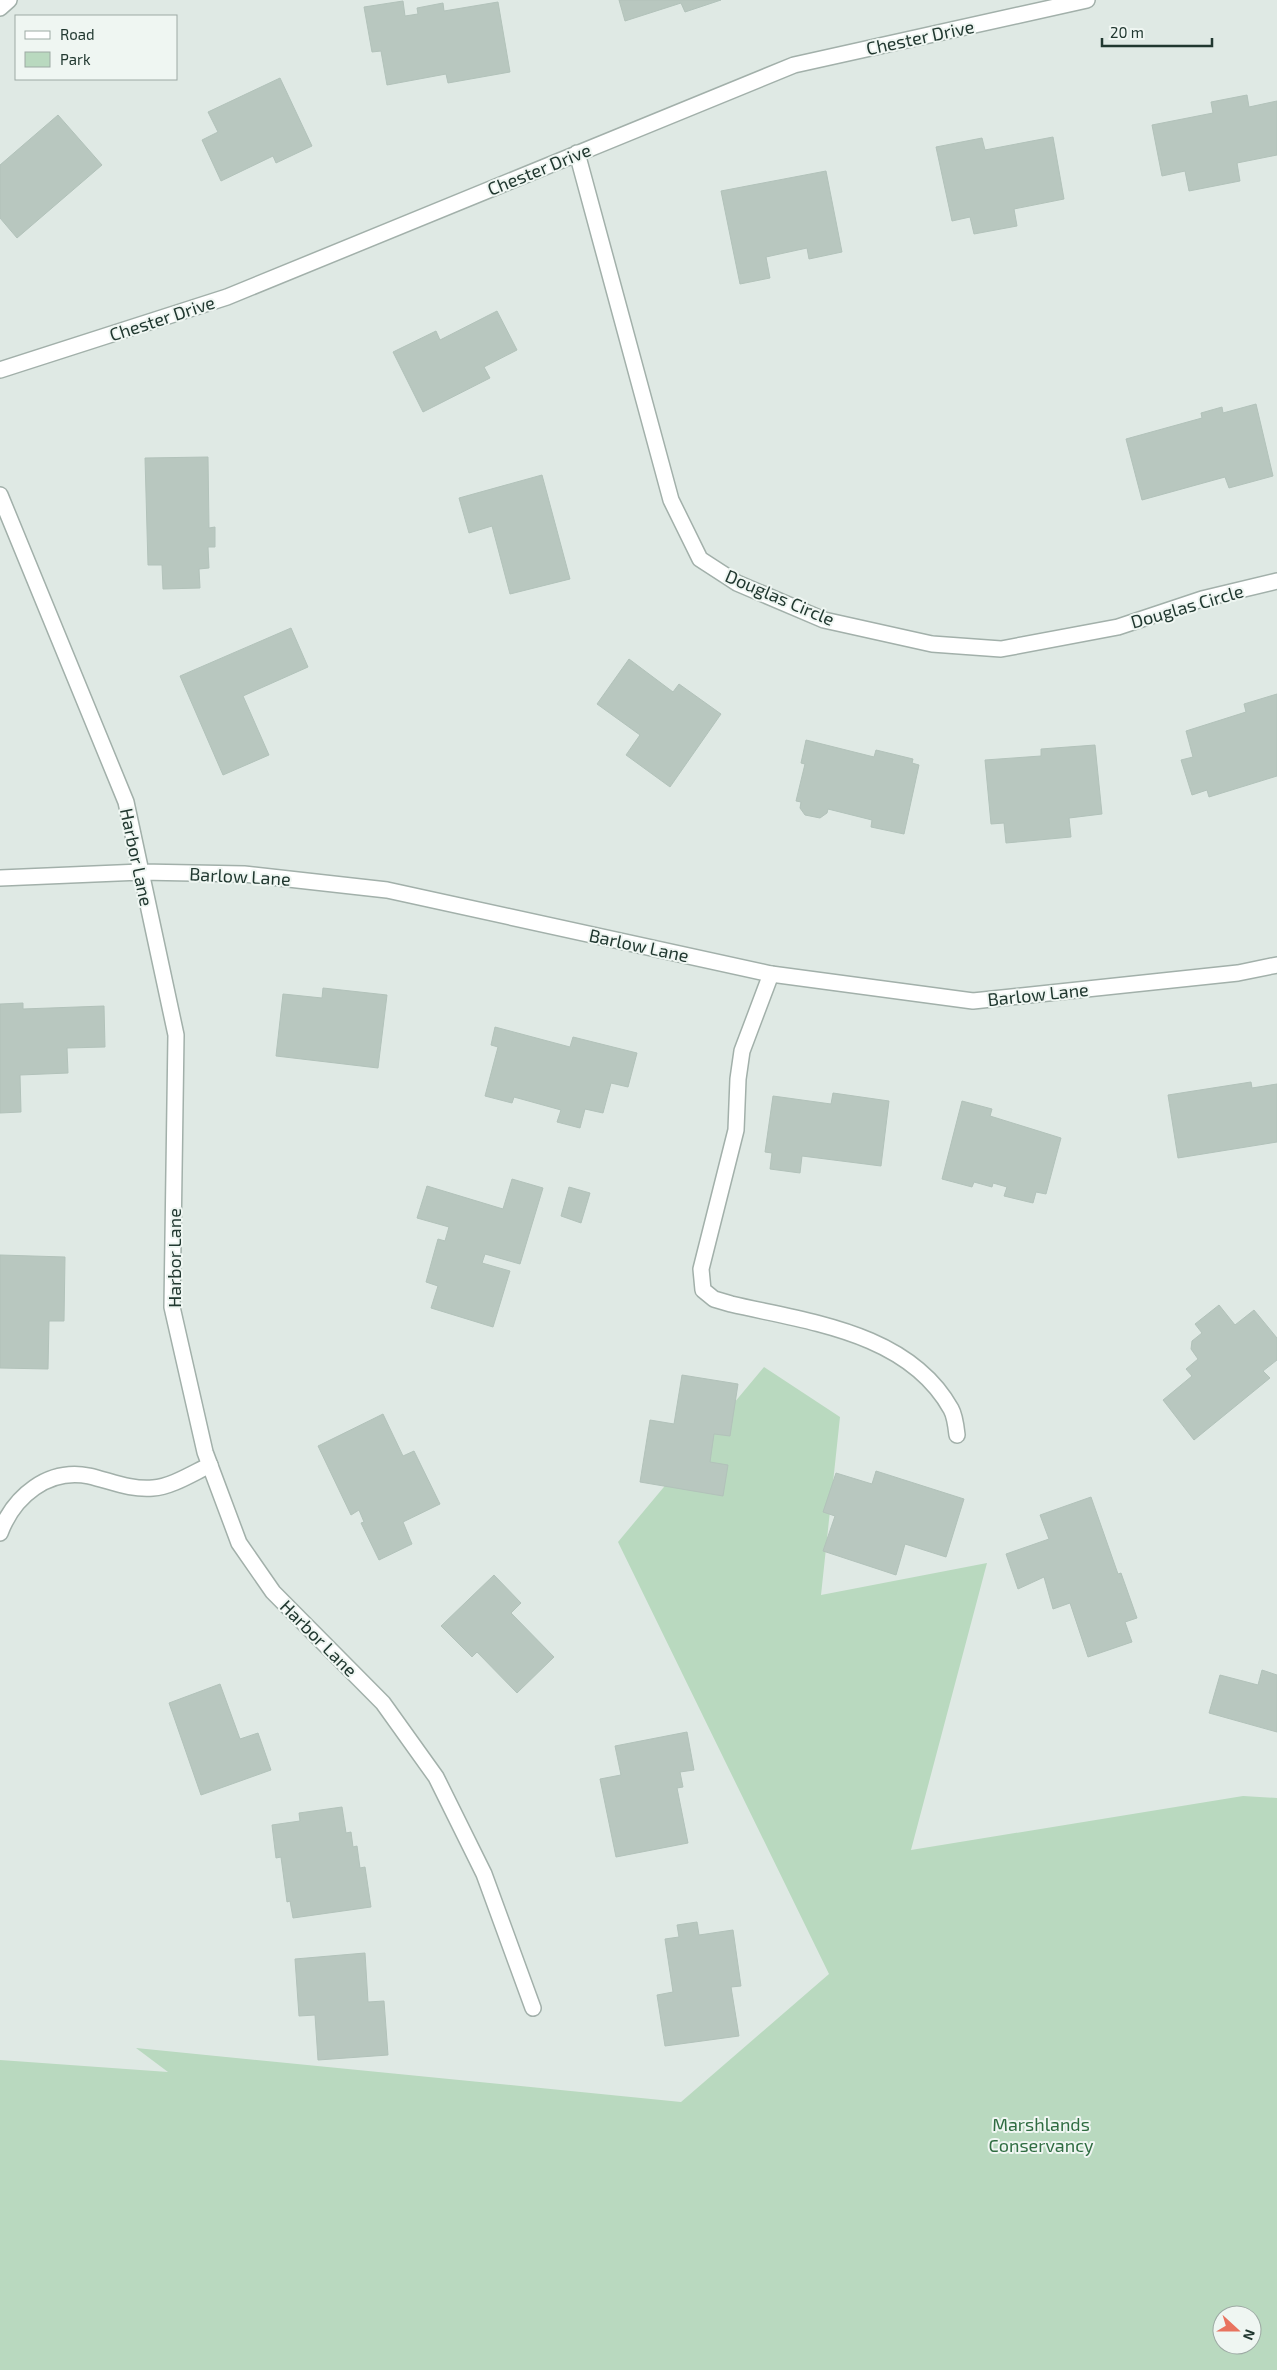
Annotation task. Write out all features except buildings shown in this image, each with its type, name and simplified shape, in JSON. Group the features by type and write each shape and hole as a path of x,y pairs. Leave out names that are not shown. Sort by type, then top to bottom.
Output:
{"street":[{"path":"0,8 8,0"},
{"name":"Chester Drive","path":"0,370 227,297 794,65 1087,0"},
{"name":"Douglas Circle","path":"577,153 671,500 700,559 737,582 824,620 932,644 1001,649 1118,626 1202,599 1277,581"},
{"name":"Harbor Lane","path":"0,495 126,802 176,1035 172,1307 210,1465 238,1543 269,1586 383,1703 436,1777 484,1874 533,2008"},
{"name":"Barlow Lane","path":"0,878 141,872 244,874 387,890 771,974 973,1001 1238,973 1277,965"},
{"path":"771,974 742,1051 738,1079 736,1130 701,1269 703,1290 714,1298 731,1304 840,1330 887,1348 917,1369 935,1386 952,1410 957,1434"},
{"path":"0,1533 4,1522 28,1492 41,1483 56,1477 72,1474 89,1476 136,1489 156,1488 210,1465"}],"green space":[{"name":"Marshlands Conservancy","path":"764,1367 840,1417 821,1595 987,1563 911,1850 1243,1796 1277,1798 1277,2370 0,2370 0,2060 168,2072 136,2048 681,2102 829,1974 618,1542"}]}
